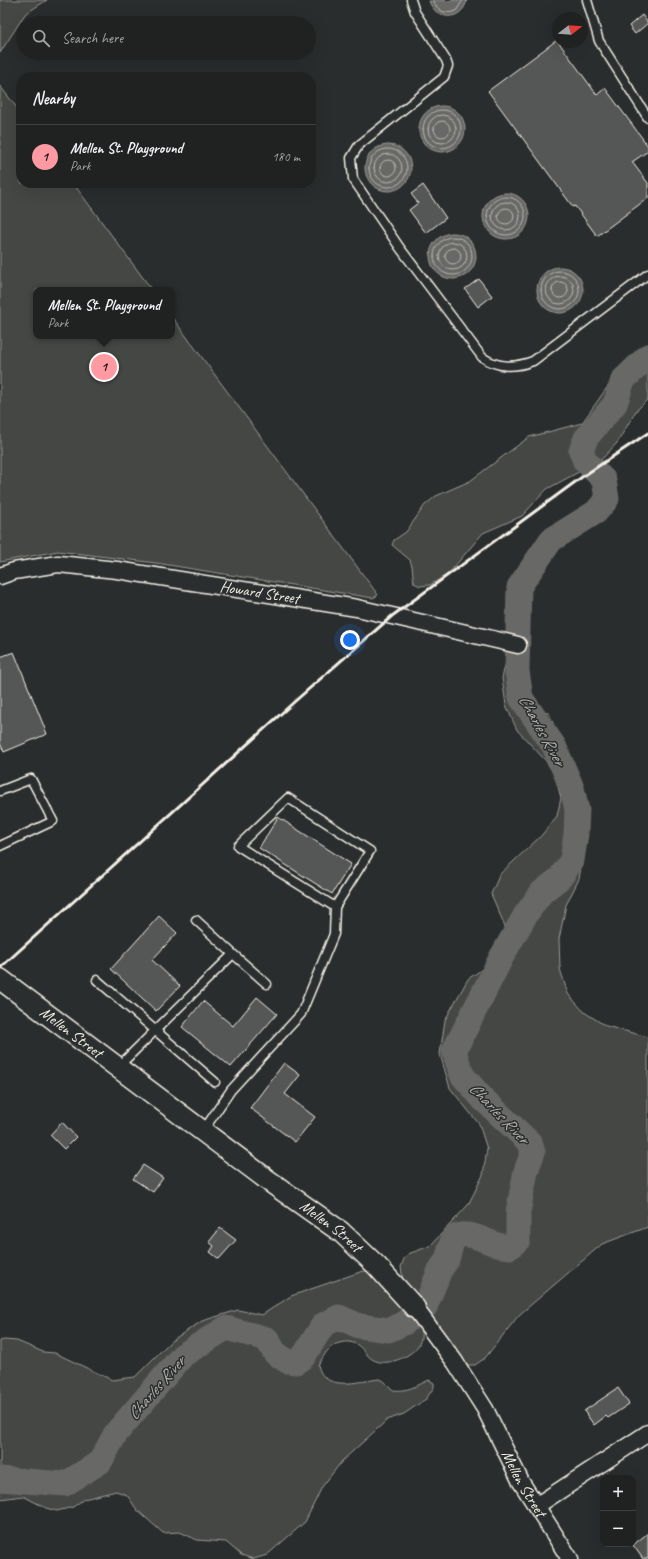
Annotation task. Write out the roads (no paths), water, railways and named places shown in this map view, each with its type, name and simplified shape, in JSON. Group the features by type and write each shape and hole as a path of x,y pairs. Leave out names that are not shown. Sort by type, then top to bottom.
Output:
{"street":[{"name":"Howard Street","path":"0,576 14,571 58,564 110,569 357,608 518,644"},
{"name":"Mellen Street","path":"0,979 340,1232 376,1266 418,1312 455,1362 485,1409 521,1482 570,1559"},
{"path":"536,1506 648,1433"}],"lane":[{"path":"411,0 415,12 446,60 448,66 444,77 359,145 351,158 351,169 353,179 370,205 482,357 490,363 504,366 519,366 533,361 648,274"},
{"path":"586,0 599,41 648,118"},
{"path":"0,791 31,779 53,821 0,846"},
{"path":"203,1131 231,1090 301,1014 334,934 335,907 370,851 288,798 238,846 335,907"},
{"path":"196,920 267,984"},
{"path":"118,1068 233,954"},
{"path":"97,980 215,1082"}],"water":[{"path":"467,0 460,12 449,16 437,12 432,8 429,1"},
{"path":"437,106 447,106 455,110 461,116 465,124 465,134 461,142 455,148 447,152 437,152 429,148 423,142 419,134 419,124 423,116 429,110"},
{"path":"383,145 393,145 401,149 407,155 411,163 411,173 407,181 401,187 393,191 383,191 375,187 369,181 365,173 365,163 369,155 375,149"},
{"path":"501,193 511,193 519,197 525,203 529,211 529,221 525,229 519,235 511,239 501,239 493,235 487,229 483,221 483,211 487,203 493,197"},
{"path":"448,233 458,233 466,237 472,243 476,251 476,261 472,269 466,275 458,279 448,279 440,275 434,269 430,261 430,251 434,243 440,237"},
{"path":"555,267 565,267 573,271 579,277 583,285 583,295 579,303 573,309 565,313 555,313 547,309 541,303 537,295 537,285 541,277 547,271"}],"waterway":[{"name":"Charles River","path":"0,1479 65,1484 100,1462 116,1433 183,1355 226,1328 267,1339 275,1353 287,1361 296,1362 303,1357 323,1325 339,1317 359,1326 389,1330 404,1323 425,1307 440,1270 447,1260 453,1238 469,1235 498,1245 510,1247 518,1240 518,1212 526,1171 533,1152 530,1143 483,1099 462,1075 454,1051 502,956 526,914 542,892 560,878 572,860 576,834 577,810 572,788 554,746 521,698 517,671 519,587 551,540 596,512 607,499 604,480 585,461 581,451 586,438 615,404 623,380 648,356"}],"railway":[{"path":"0,968 294,702 392,616 582,477 648,433"}],"place":[{"name":"Mellen St. Playground","path":"104,367"}]}
